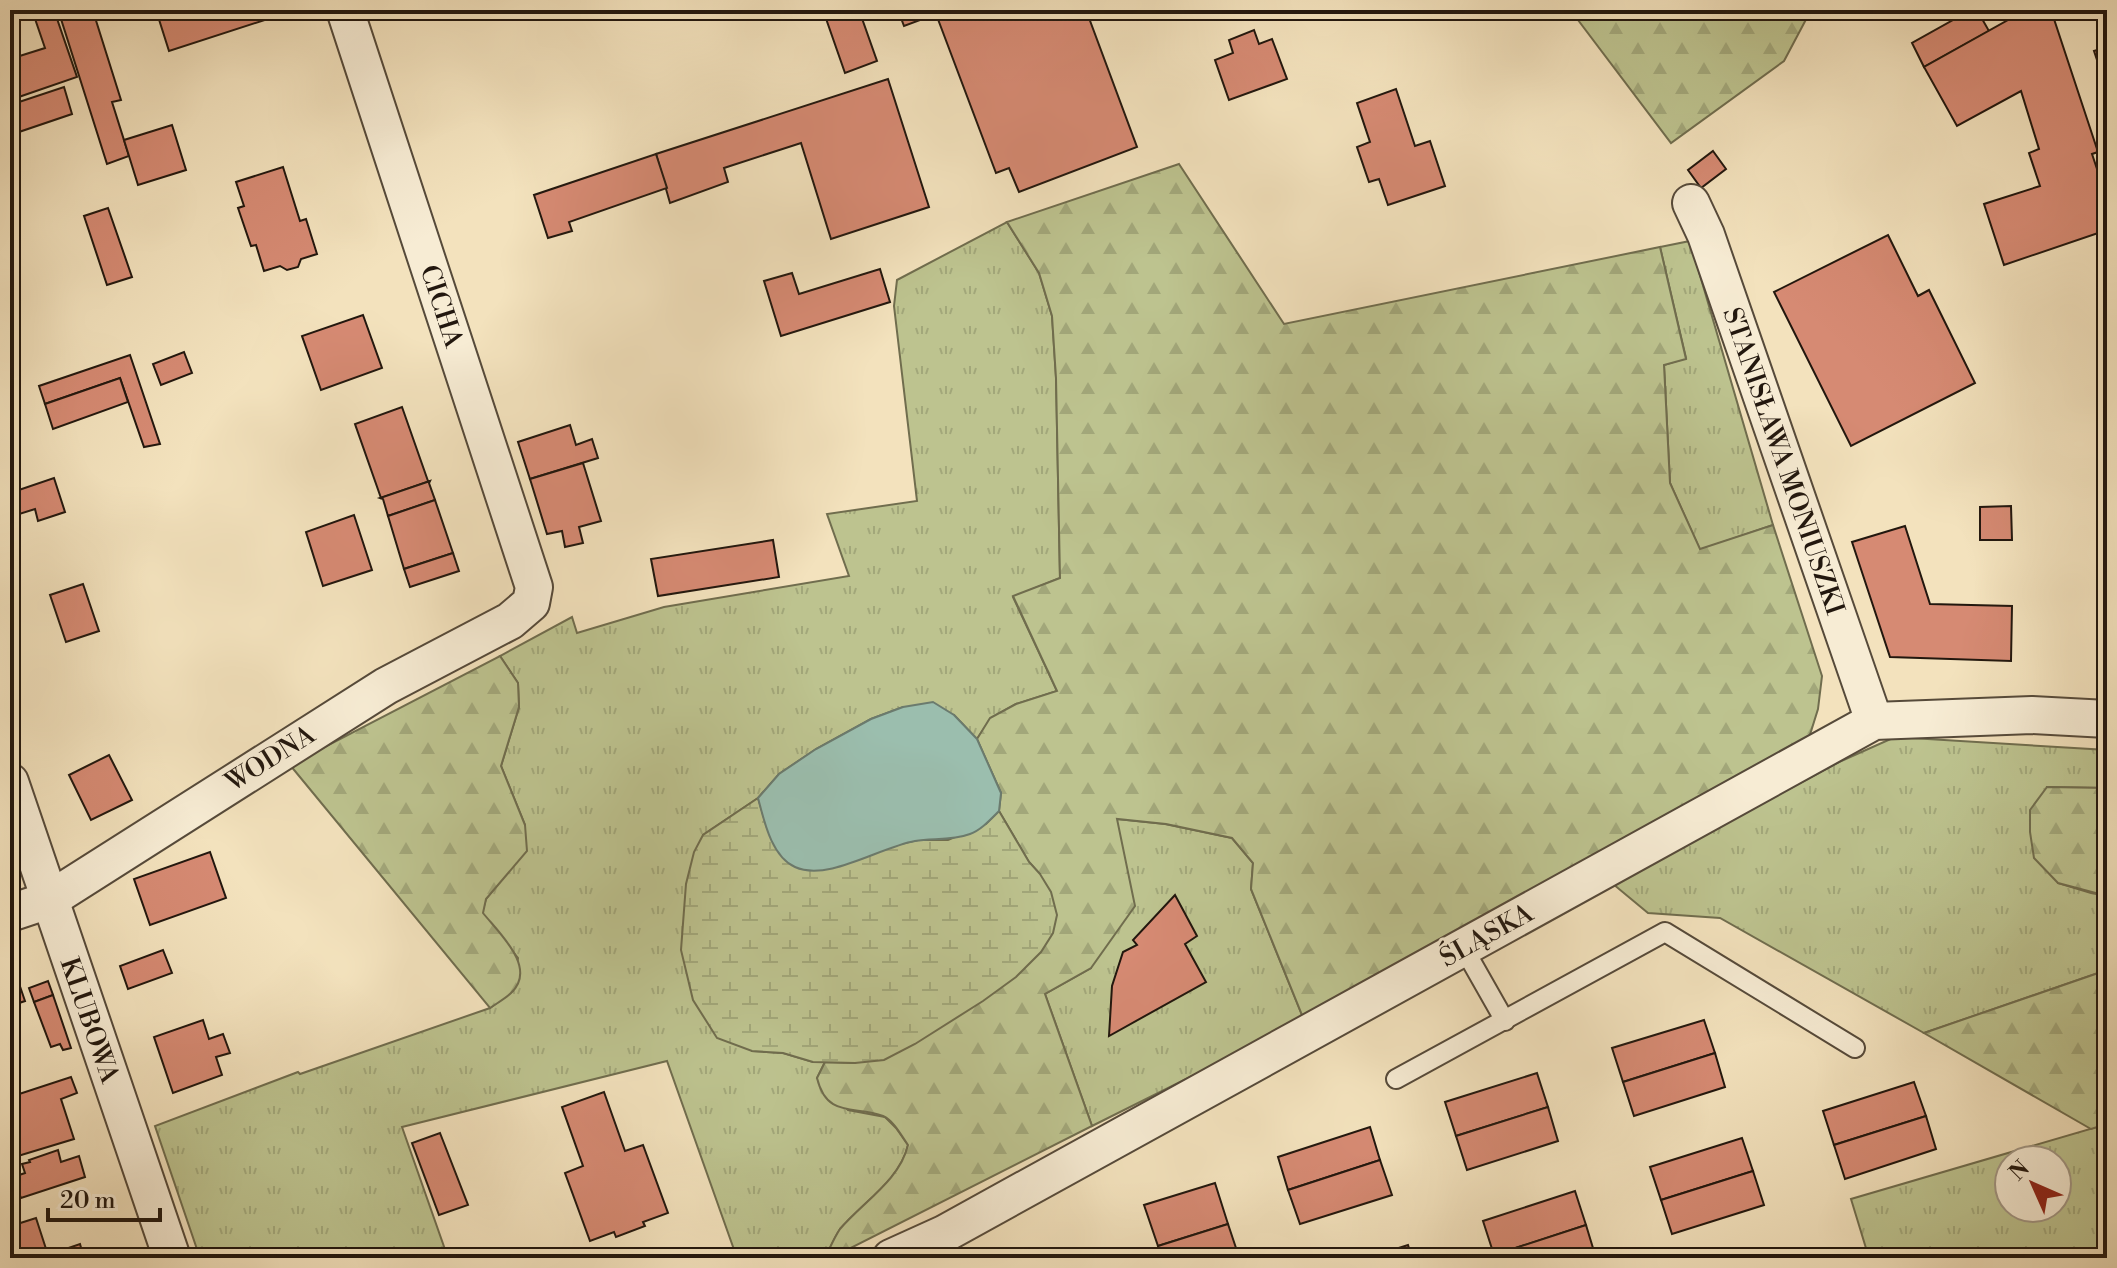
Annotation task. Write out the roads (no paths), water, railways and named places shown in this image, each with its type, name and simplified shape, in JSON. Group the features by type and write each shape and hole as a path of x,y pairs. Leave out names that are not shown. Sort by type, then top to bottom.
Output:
{"street":[{"name":"CICHA","path":"345,10 534,587 531,603"},
{"name":"STANISŁAWA MONIUSZKI","path":"1691,203 1706,235 1874,721"},
{"name":"WODNA","path":"10,913 49,900 386,686 510,621 531,603"},
{"name":"ŚLĄSKA","path":"891,1258 944,1234 1874,721 2032,715 2107,719"},
{"name":"KLUBOWA","path":"10,782 172,1258"}],"lane":[{"path":"1396,1079 1665,932 1855,1048"},
{"path":"1463,947 1505,1021"}]}
